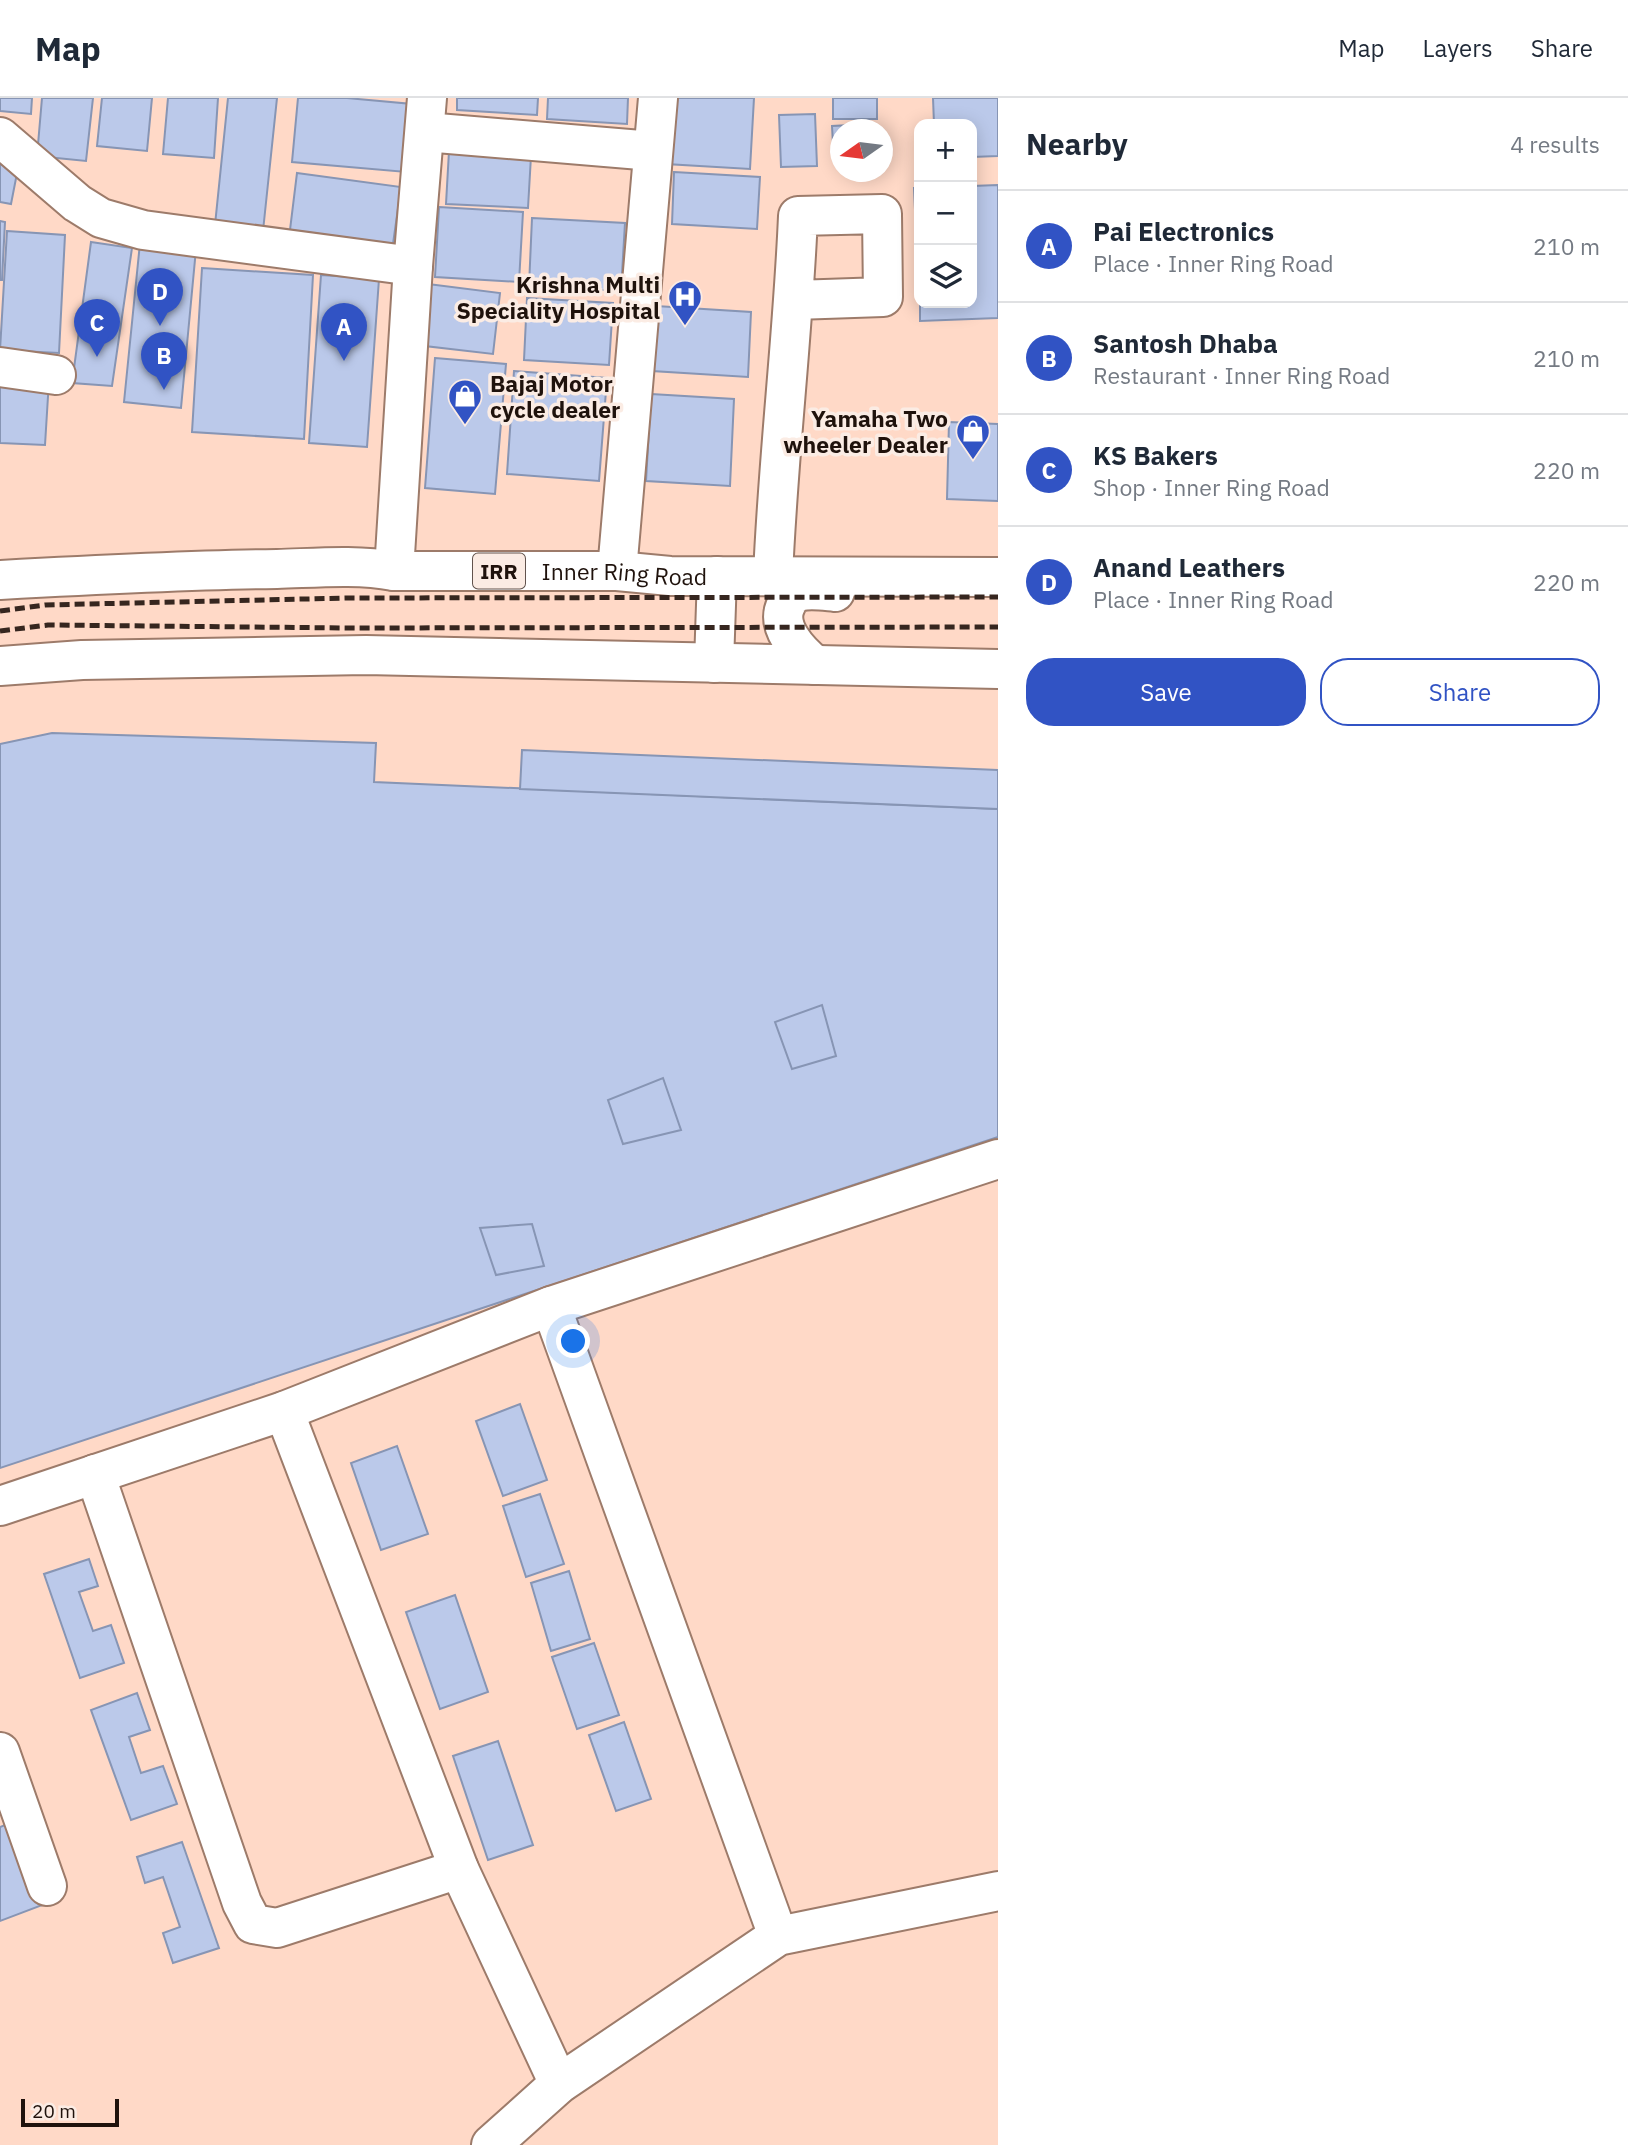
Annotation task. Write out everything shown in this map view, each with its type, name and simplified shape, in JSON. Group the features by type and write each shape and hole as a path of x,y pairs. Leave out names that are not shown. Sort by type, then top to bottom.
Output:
{"main road":[{"path":"617,571 658,98"},
{"path":"394,571 413,266 426,115 653,151"},
{"path":"0,137 77,203 101,218 144,230 413,266"},
{"path":"774,576 775,521 793,316"},
{"path":"0,367 57,375"},
{"name":"Inner Ring Road","path":"0,580 174,570 331,568 394,571 617,571 670,576 998,577"},
{"path":"715,663 717,576"},
{"path":"815,665 797,649 788,633 783,617 787,602 793,594 799,592 861,592 876,576"},
{"path":"0,666 82,660 366,655 998,669"},
{"path":"0,1506 284,1411 551,1306 998,1159"},
{"path":"551,1306 778,1936"},
{"path":"284,1411 459,1869 559,2084"},
{"path":"95,1474 242,1903 253,1924 277,1928 459,1869"},
{"path":"0,1752 47,1886"},
{"path":"491,2145 559,2084 778,1936 998,1891"}],"building":[{"path":"0,98 32,98 31,114 0,111"},
{"path":"42,98 93,98 86,161 37,156"},
{"path":"102,98 152,98 147,151 97,146"},
{"path":"168,98 218,98 214,158 163,154"},
{"path":"228,98 277,98 263,231 215,225"},
{"path":"298,98 347,98 412,104 406,172 292,162"},
{"path":"457,98 538,98 537,115 457,110"},
{"path":"548,98 628,98 627,124 547,119"},
{"path":"670,98 754,98 750,169 666,164"},
{"path":"833,98 877,98 877,119 833,119"},
{"path":"933,98 998,98 998,156 977,157 977,119 934,119"},
{"path":"815,114 817,166 781,167 779,115"},
{"path":"449,151 531,156 528,208 446,204"},
{"path":"0,159 19,163 11,204 0,202"},
{"path":"674,172 760,177 757,229 672,224"},
{"path":"297,173 401,187 393,244 290,230"},
{"path":"998,185 998,318 920,321 920,308 977,308 977,186"},
{"path":"439,207 523,212 519,282 435,277"},
{"path":"532,218 625,223 621,291 529,286"},
{"path":"0,221 5,222 2,280 0,280"},
{"path":"7,231 65,235 59,353 0,350"},
{"path":"91,242 132,248 112,386 72,383"},
{"path":"140,243 196,249 181,408 124,402"},
{"path":"202,268 313,275 304,439 192,432"},
{"path":"321,275 379,279 367,447 309,443"},
{"path":"428,284 500,293 493,354 425,346"},
{"path":"527,298 613,303 609,365 524,360"},
{"path":"656,306 751,312 748,377 652,371"},
{"name":"Bajaj Motor cycle dealer","path":"435,358 506,364 495,494 425,488"},
{"path":"514,371 607,378 599,481 507,474"},
{"path":"0,377 49,380 45,445 0,443"},
{"path":"651,394 734,399 730,486 646,481"},
{"name":"Yamaha Two wheeler Dealer","path":"949,422 998,424 998,501 947,499"},
{"path":"52,733 376,743 374,782 998,809 998,1137 0,1468 0,744"},
{"path":"522,750 998,770 998,809 520,789"},
{"path":"822,1005 836,1056 792,1069 775,1022"},
{"path":"663,1078 681,1130 623,1144 608,1100"},
{"path":"532,1224 544,1266 496,1275 480,1228"},
{"path":"520,1404 547,1480 503,1496 476,1421"},
{"path":"397,1446 428,1534 381,1550 351,1463"},
{"path":"540,1494 564,1564 526,1577 503,1506"},
{"path":"89,1559 98,1586 79,1592 93,1631 111,1625 124,1663 80,1678 44,1574"},
{"path":"569,1571 590,1639 551,1651 531,1583"},
{"path":"455,1595 488,1692 440,1709 406,1612"},
{"path":"594,1643 619,1715 577,1729 552,1657"},
{"path":"137,1693 150,1730 129,1737 141,1773 163,1766 177,1804 131,1820 91,1710"},
{"path":"624,1722 651,1799 616,1811 589,1735"},
{"path":"498,1741 533,1845 488,1860 453,1756"},
{"path":"15,1821 45,1904 0,1921 0,1827"},
{"path":"182,1842 219,1948 173,1963 163,1933 180,1927 163,1877 145,1883 137,1857"}],"railway":[{"path":"0,611 45,605 348,598 998,597"},
{"path":"0,631 48,625 348,628 998,627"}],"place":[{"name":"Anand Leathers","path":"160,326"},
{"name":"Krishna Multi Speciality Hospital","path":"685,327"},
{"name":"KS Bakers","path":"97,357"},
{"name":"Pai Electronics","path":"344,361"},
{"name":"Santosh Dhaba","path":"164,390"},
{"name":"Bajaj Motor cycle dealer","path":"465,426"},
{"name":"Yamaha Two wheeler Dealer","path":"973,461"}]}
